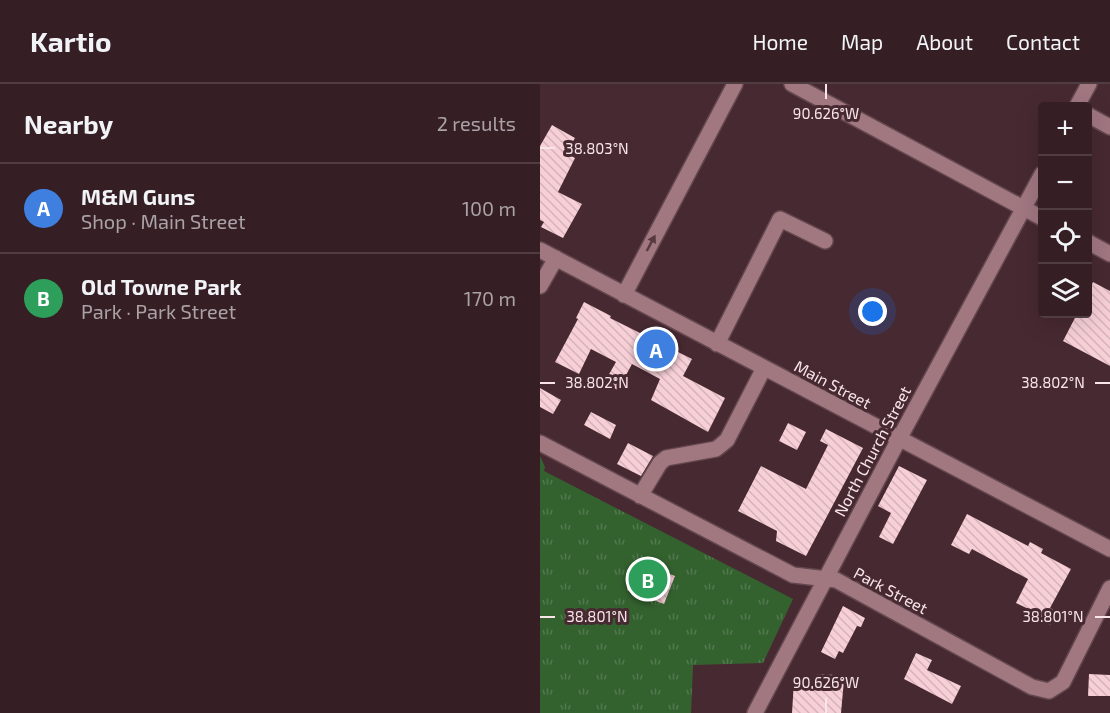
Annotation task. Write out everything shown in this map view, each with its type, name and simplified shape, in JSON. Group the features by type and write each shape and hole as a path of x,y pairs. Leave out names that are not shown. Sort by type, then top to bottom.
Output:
{"street":[{"path":"624,295 735,84"},
{"path":"792,84 1038,216"},
{"path":"1079,102 1089,84"},
{"path":"1092,117 1110,126"},
{"name":"North Church Street","path":"755,713 824,579 1038,182"},
{"path":"717,344 780,219 825,241"},
{"path":"1092,244 1110,254"},
{"name":"Main Street","path":"540,250 1110,549"},
{"path":"540,286 556,258"},
{"path":"640,496 660,462 666,458 716,449 727,440 764,368"},
{"name":"Park Street","path":"540,443 793,575 836,580 1032,687 1049,691 1062,682 1110,588"}],"green space":[{"path":"540,456 545,467 544,471 793,599 763,663 693,665 691,713 540,713"}],"building":[{"path":"552,125 575,138 566,153 575,158 558,192 582,204 563,238 541,227 544,222 540,220 540,146"},
{"path":"1093,282 1110,291 1110,366 1063,341 1075,318 1092,318"},
{"path":"584,302 611,316 610,318 692,359 683,376 725,398 708,432 651,400 660,379 632,364 618,390 604,383 616,362 591,349 579,374 555,362 578,319 576,318"},
{"path":"540,388 561,400 553,414 540,407"},
{"path":"591,412 616,425 610,439 584,425"},
{"path":"788,423 806,432 797,450 779,441"},
{"path":"826,429 863,448 806,556 776,541 777,531 738,511 761,466 806,489 828,445 820,441"},
{"path":"628,443 653,456 641,476 617,464"},
{"path":"899,466 927,480 893,544 879,537 891,513 878,506"},
{"path":"967,514 1028,546 1030,542 1043,549 1041,553 1071,569 1050,608 1056,611 1050,625 1037,618 1039,614 1016,603 1028,579 972,549 969,554 951,545"},
{"path":"638,562 675,576 664,604 627,590"},
{"path":"843,606 865,618 861,627 857,626 843,653 839,651 835,659 821,652"},
{"path":"916,653 932,660 927,670 961,686 952,704 904,679"},
{"path":"817,674 835,675 844,680 841,713 792,713 794,681 817,683"},
{"path":"1089,674 1110,675 1110,696 1088,696"}],"place":[{"name":"M&M Guns","path":"656,349"},
{"name":"Old Towne Park","path":"648,579"}]}
